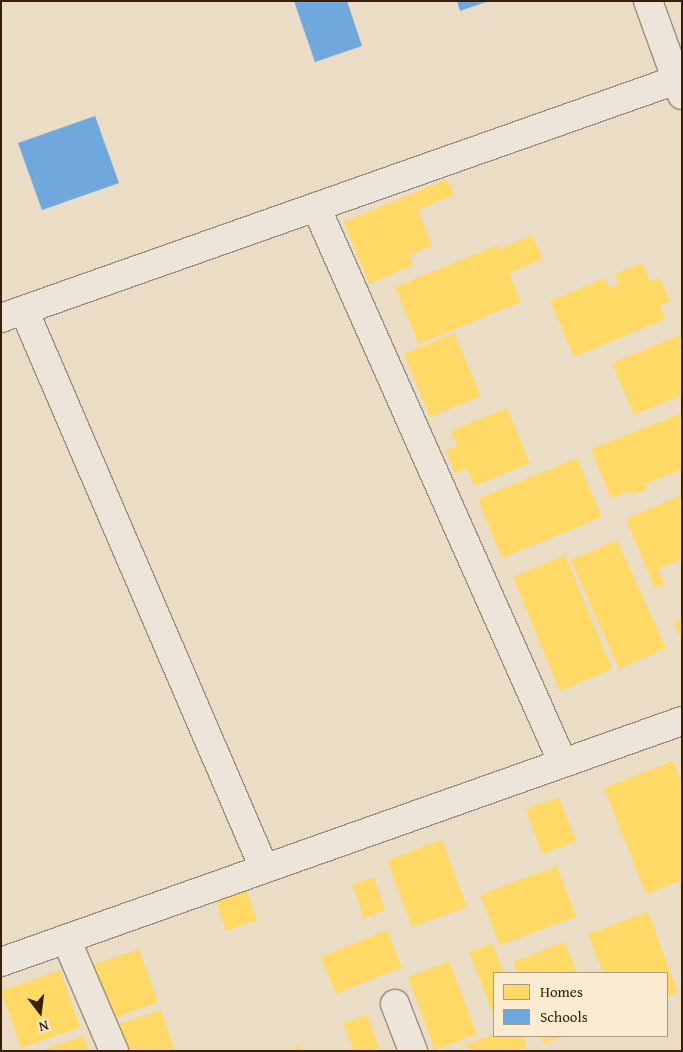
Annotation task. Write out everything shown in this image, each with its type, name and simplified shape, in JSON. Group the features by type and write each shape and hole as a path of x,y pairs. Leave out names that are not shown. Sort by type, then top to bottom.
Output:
{"street":[{"path":"264,868 13,314 316,207 679,88 648,1"},
{"path":"316,207 563,762"},
{"path":"3,956 66,939 682,720"},
{"path":"66,939 114,1051"},
{"path":"395,1004 413,1051"}],"building: Homes":[{"path":"447,179 454,195 418,210 432,246 409,255 413,265 369,284 344,222"},
{"path":"532,235 543,259 509,273 521,302 419,344 395,287 498,245 499,249"},
{"path":"642,263 650,281 660,278 670,301 660,305 665,319 574,357 550,301 605,278 609,288 619,284 615,274"},
{"path":"454,333 481,396 430,417 404,354"},
{"path":"682,334 682,395 634,415 612,363"},
{"path":"507,408 530,463 474,486 467,468 455,473 446,450 457,446 451,431"},
{"path":"682,413 682,469 645,484 647,489 632,495 630,491 611,498 591,449"},
{"path":"577,458 602,517 502,558 478,499"},
{"path":"682,495 682,559 658,569 664,584 655,588 626,519"},
{"path":"617,540 666,648 619,669 571,560"},
{"path":"565,555 612,669 560,691 513,577"},
{"path":"682,619 682,642 674,622"},
{"path":"673,761 682,782 682,880 646,894 604,788"},
{"path":"559,797 576,841 542,854 526,809"},
{"path":"442,840 467,907 412,927 387,860"},
{"path":"557,866 576,917 500,945 480,895"},
{"path":"374,877 385,910 364,918 352,885"},
{"path":"247,891 257,920 226,931 216,901"},
{"path":"648,912 678,992 668,997 668,972 603,972 588,934"},
{"path":"387,930 402,967 336,994 321,957"},
{"path":"565,942 577,972 518,972 513,962"},
{"path":"492,943 504,972 493,972 493,1013 469,952"},
{"path":"139,949 158,1002 99,1023 81,969"},
{"path":"449,961 477,1034 435,1050 408,977"},
{"path":"60,970 80,1027 21,1048 1,991"},
{"path":"161,1010 175,1051 108,1051 101,1030"},
{"path":"367,1015 380,1051 354,1051 343,1023"},
{"path":"493,1034 493,1037 523,1037 527,1046 515,1051 468,1051 466,1045"},
{"path":"84,1036 89,1051 42,1051 42,1050"},
{"path":"541,1037 562,1037 544,1044"},
{"path":"300,1045 302,1051 287,1051"}],"building: Schools":[{"path":"294,1 347,1 362,46 315,62"},
{"path":"457,1 486,1 486,2 460,11"},
{"path":"95,116 119,183 42,210 18,143"}]}
